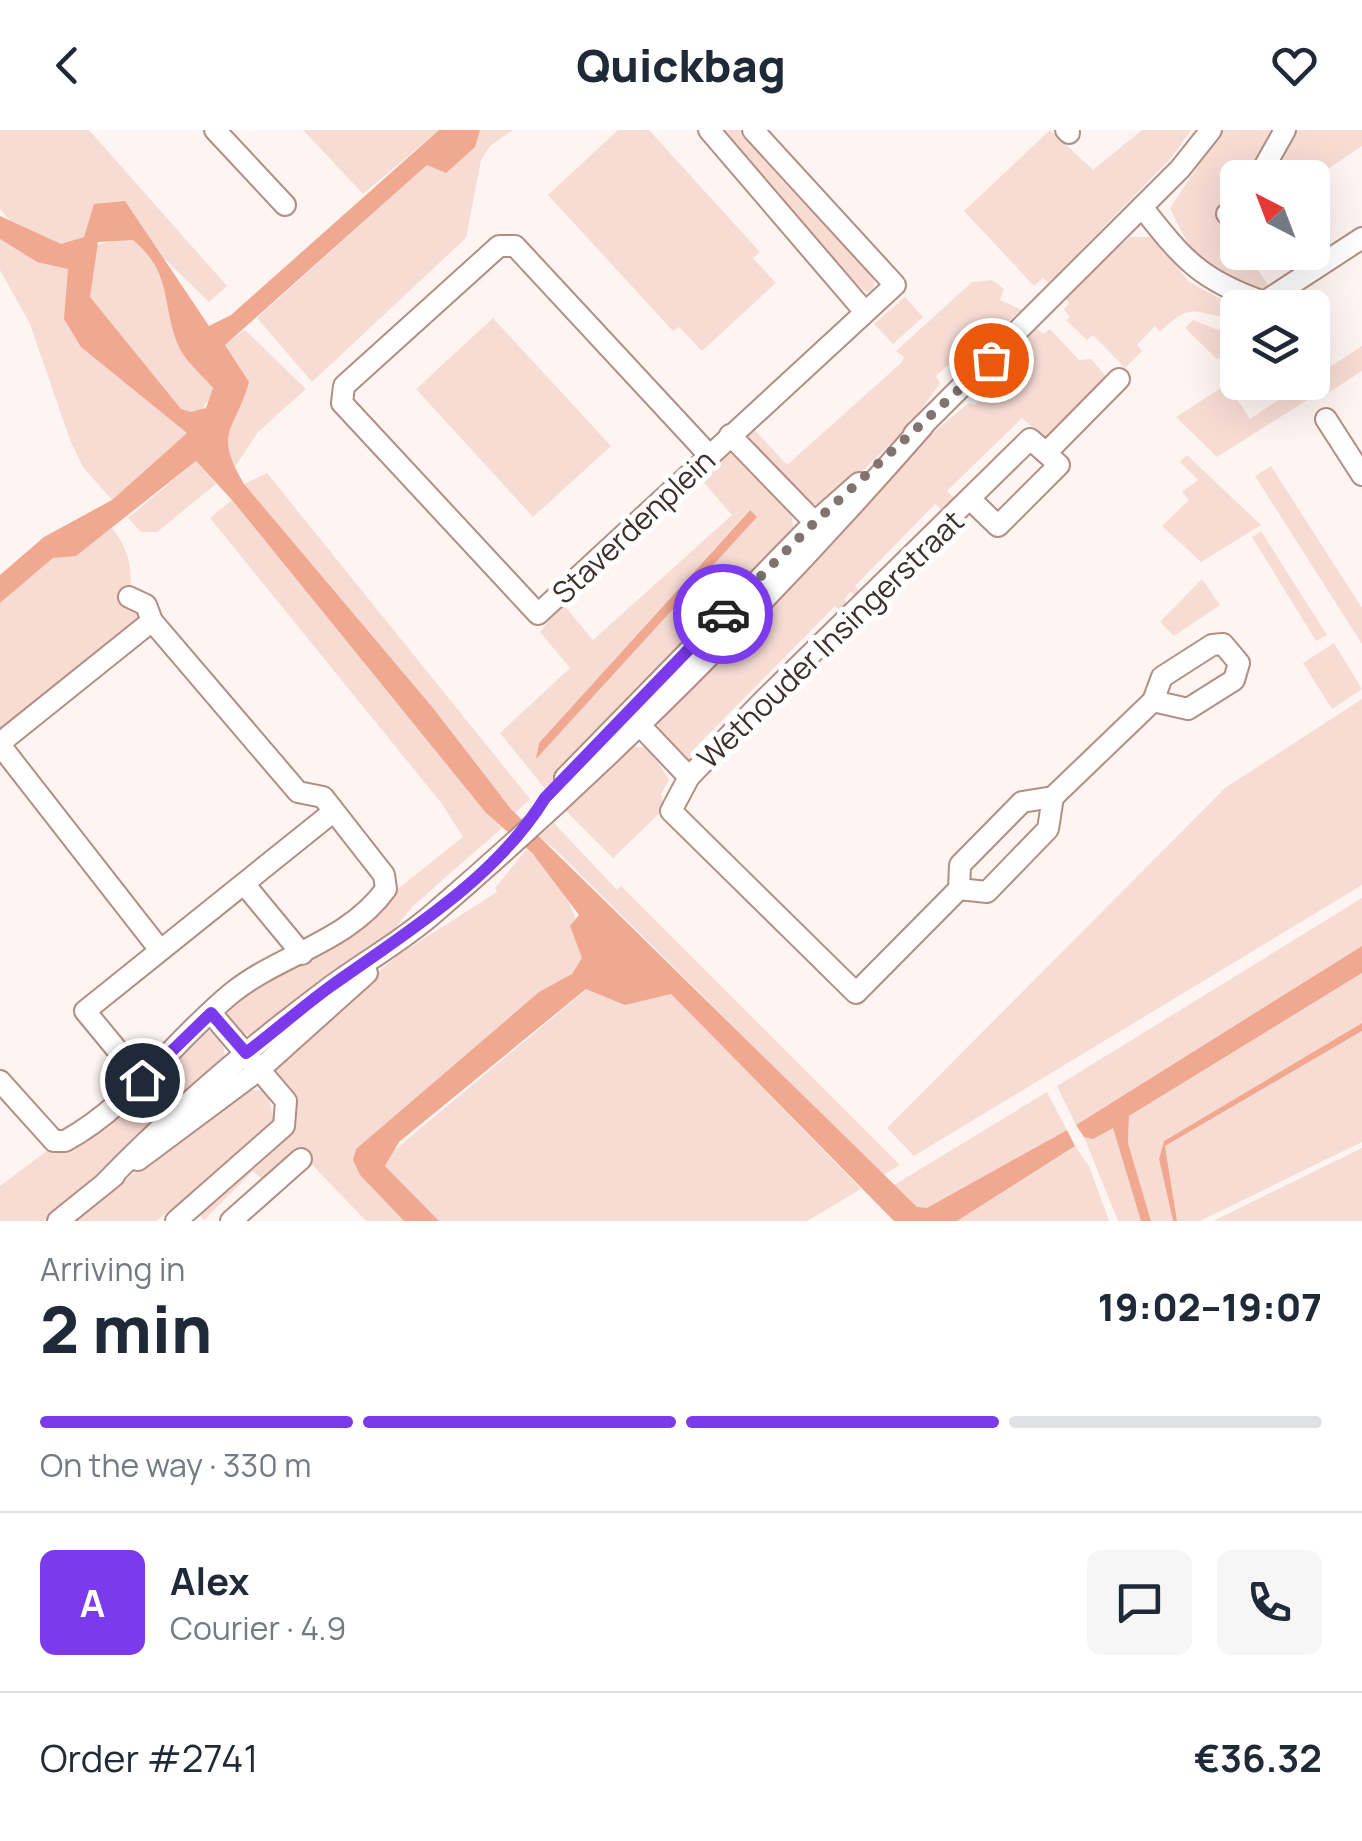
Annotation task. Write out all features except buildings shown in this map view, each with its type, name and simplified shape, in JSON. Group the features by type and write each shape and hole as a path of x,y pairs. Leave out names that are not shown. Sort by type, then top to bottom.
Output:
{"street":[{"path":"215,130 283,207"},
{"path":"709,130 866,312"},
{"name":"Staverdenplein","path":"709,455 515,246 499,246 344,386 342,403 538,614 895,284 753,130"},
{"path":"58,1221 106,1182 164,1123 253,1061 332,986 397,943 521,833 1142,207 1211,130"},
{"path":"1268,160 1285,130"},
{"path":"1142,207 1194,269 1220,287 1264,302 1362,238"},
{"name":"Wethouder Insingerstraat","path":"1046,453 1119,379"},
{"path":"1326,419 1362,475"},
{"name":"Staverdenplein","path":"730,436 821,529"},
{"name":"Wethouder Insingerstraat","path":"959,888 856,992 671,811 689,777 857,606 1030,439 1058,464 998,526 971,500"},
{"path":"0,1081 54,1141 80,1133 142,1080 235,990 320,946 386,889 384,875 323,797 298,792 152,621 146,605 129,597"},
{"path":"152,621 0,744 160,950"},
{"path":"1053,797 1048,828 987,892 959,888 960,864 1022,802 1053,797 1153,701"},
{"name":"Wethouder Insingerstraat","path":"634,718 689,777"},
{"path":"142,1080 85,1011 160,950 170,947 333,812"},
{"path":"244,886 302,954"},
{"path":"174,1220 284,1126 286,1101 211,1013"},
{"path":"231,1221 301,1158"}],"shaded area":[{"path":"0,130 89,130 227,286 209,302 167,261 148,253 168,292 178,346 213,388 187,433 112,500 83,467 70,440 30,324 0,270 0,239 37,262 112,241 84,237 61,245 14,225 0,209"},
{"path":"303,130 439,130 363,194"},
{"path":"439,130 480,130 475,147 446,173 427,165 225,345 249,382 228,442 244,484 433,708 511,809 917,1207 927,1208 1067,1130 1075,1146 957,1221 894,1221 671,994 625,1005 586,989 399,1142 385,1166 439,1221 404,1221 360,1175 353,1160 356,1149 539,992 572,974 582,958 570,926 579,915 533,854 486,813 196,461 76,556 53,558 0,603 0,575 44,537 112,500 187,433 81,347 64,319 68,269 37,262 0,239 0,216 61,244 84,237 94,204 125,201 209,326 231,315","holes":["133,240 160,277 181,351 213,388 206,408 191,412 181,409 90,297 98,242"]},
{"path":"480,130 513,130 490,146 481,160 466,238 312,382 257,318 427,165"},
{"path":"618,130 649,130 760,252 753,258 776,283 702,351 679,327 673,331 548,195"},
{"path":"717,130 740,130 875,279 873,289 866,292 858,285"},
{"path":"1050,130 1093,170 1142,130 1191,130 1172,157 1049,283 1043,278 1034,286 964,211"},
{"path":"1222,130 1279,130 1264,160 1220,160 1220,270 1258,270 1269,286 1247,290 1221,281 1196,254 1170,208"},
{"path":"1287,130 1362,130 1362,146 1330,168 1330,160 1273,160"},
{"path":"1130,237 1155,237 1188,281 1220,299 1220,316 1189,312 1160,332 1155,326 1137,345 1142,351 1125,368 1093,335 1087,340 1066,320 1070,317 1064,309 1069,303 1064,297"},
{"path":"992,280 1004,289 1000,300 1022,310 980,344 976,340 936,376 940,383 911,424 827,505 806,503 740,435 751,426 787,465 901,363 904,357 896,351 972,282"},
{"path":"905,297 923,317 893,344 874,324"},
{"path":"493,318 611,446 533,517 416,389"},
{"path":"1193,320 1220,330 1220,357 1217,359 1185,328"},
{"path":"1034,325 1043,334 1050,329 1079,360 1091,359 1110,381 1063,429 1045,438 1022,418 947,491 956,500 944,512 935,504 855,586 862,594 859,597 851,592 844,599 849,606 842,613 835,606 694,749 700,759 694,765 685,762 658,734 659,712 923,441 969,403 975,405 1006,371"},
{"path":"245,330 306,389 258,432 235,467 225,440 245,393 224,345"},
{"path":"1362,346 1362,371 1330,392 1330,367"},
{"path":"1220,389 1220,400 1238,400 1250,419 1278,400 1307,400 1217,457 1176,417"},
{"path":"727,450 744,456 791,509 794,533 546,790 500,733 570,668 540,632 562,603 593,640 732,515 698,476","holes":["749,510 756,518 537,757 539,743"]},
{"path":"1187,455 1261,525 1201,562 1162,526 1189,500 1182,492 1198,480 1180,462"},
{"path":"196,461 216,484 157,532 141,532 128,518"},
{"path":"1271,466 1362,608 1362,644 1255,476"},
{"path":"267,473 530,799 515,813 244,484"},
{"path":"232,500 502,828 413,906 392,932 257,1037 239,1032 225,1008 365,915 463,837 442,804 210,518"},
{"path":"750,510 757,517 536,759 539,743"},
{"path":"112,528 126,553 140,617 0,731 0,603 53,558 76,555"},
{"path":"1261,531 1327,635 1316,641 1252,537"},
{"path":"1202,579 1220,605 1174,636 1160,622"},
{"path":"1334,643 1362,689 1332,709 1303,663"},
{"path":"1362,699 1362,885 914,1156 887,1128 1225,788"},
{"path":"625,746 649,748 669,780 661,794 664,809 613,858 560,805"},
{"path":"554,823 617,890 621,886 900,1165 883,1175 539,836"},
{"path":"526,850 547,869 566,898 579,930 582,958 571,975 539,992 356,1149 360,1175 404,1221 366,1221 297,1149 263,1180 253,1171 204,1220 195,1209 292,1128 296,1105 273,1081 276,1062 398,955 497,892 495,888"},
{"path":"1362,898 1362,946 1076,1125 1057,1086"},
{"path":"1362,946 1362,973 1129,1116 1128,1143 1151,1221 1141,1221 1113,1128 1093,1139 1084,1137 1076,1125"},
{"path":"1362,973 1362,1023 1164,1141 1159,1159 1173,1221 1151,1221 1128,1143 1129,1116"},
{"path":"599,979 671,994 861,1189 807,1221 439,1221 385,1166 391,1153"},
{"path":"1362,1023 1362,1031 1165,1146 1177,1221 1173,1221 1159,1159 1164,1141"},
{"path":"208,1030 222,1037 226,1065 44,1221 0,1221 0,1186"},
{"path":"1362,1031 1362,1142 1200,1221 1177,1221 1165,1146"},
{"path":"242,1090 267,1090 275,1126 156,1221 72,1221"},
{"path":"1047,1092 1067,1130 927,1209 917,1207 894,1185"},
{"path":"1113,1127 1144,1221 1118,1221 1084,1137 1093,1138"},
{"path":"1075,1146 1090,1168 1109,1221 957,1221"},
{"path":"1362,1148 1362,1221 1213,1221"}],"way so far":[{"path":"723,614 815,522 991,360"}],"route":[{"path":"142,1080 211,1013 246,1053 332,986 397,943 528,826 545,798 723,614"}]}
